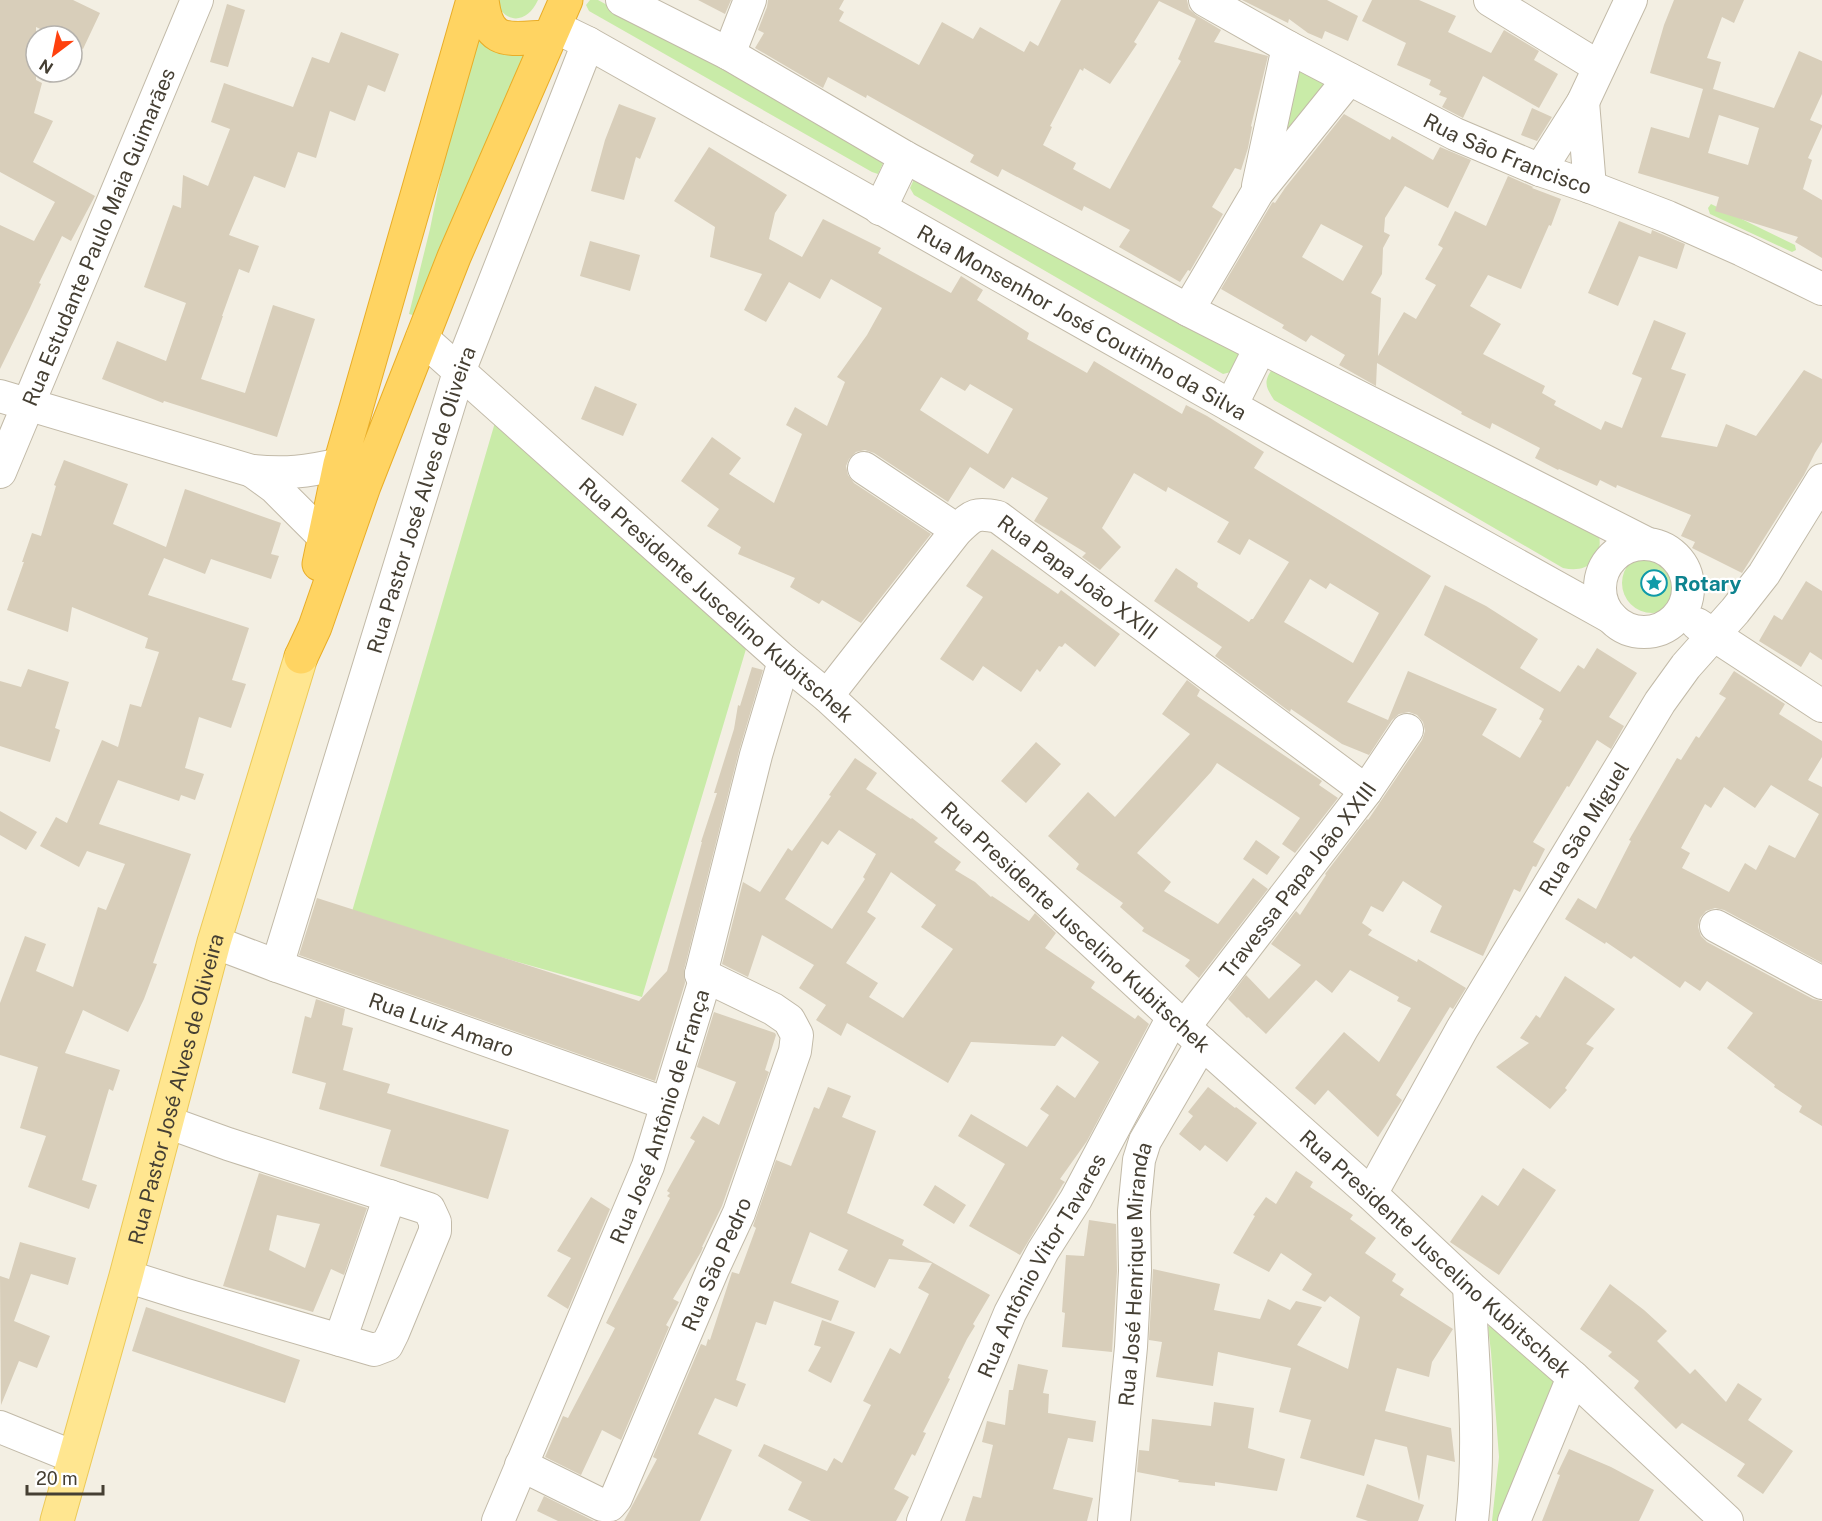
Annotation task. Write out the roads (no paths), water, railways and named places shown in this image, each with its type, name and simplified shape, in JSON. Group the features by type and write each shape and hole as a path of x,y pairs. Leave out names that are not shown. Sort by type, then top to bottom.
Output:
{"highway":[{"name":"Rua Pastor José Alves de Oliveira","path":"301,657 340,465 473,0"},
{"path":"482,0 484,16 490,29 500,36 520,38 557,21"},
{"name":"Rua Pastor José Alves de Oliveira","path":"301,657 315,627 364,486 454,257 557,21"}],"main road":[{"name":"Rua Pastor José Alves de Oliveira","path":"63,1519 74,1457 126,1276 214,942 301,657"}],"street":[{"name":"Rua Estudante Paulo Maia Guimarães","path":"0,472 14,401 196,0"},
{"path":"622,0 729,54 905,158 1260,348 1648,544 1663,548 1685,569 1689,584 1688,599 1681,613 1672,623 1648,632 1634,631 1622,627 1604,607 1600,595 1600,582 1611,559 1621,551 1633,545 1648,544"},
{"path":"729,54 750,0"},
{"name":"Rua São Francisco","path":"1205,0 1288,47 1455,134 1540,170 1668,217 1822,289"},
{"path":"1490,0 1599,67"},
{"path":"1540,170 1583,102 1631,0"},
{"name":"Rua Monsenhor José Coutinho da Silva","path":"557,21 588,43 880,209 1612,618"},
{"name":"Rua Pastor José Alves de Oliveira","path":"277,966 459,372 588,43"},
{"path":"1257,193 1288,47"},
{"path":"1188,310 1257,193 1348,79"},
{"path":"1583,102 1590,187"},
{"path":"880,209 905,158"},
{"name":"Rua Presidente Juscelino Kubitschek","path":"422,338 784,661 827,696 1187,1029 1371,1194 1469,1286 1574,1377 1728,1521"},
{"path":"1231,406 1260,348"},
{"path":"14,401 252,471 280,474 299,473 340,465"},
{"path":"864,468 957,530"},
{"path":"252,471 274,487 324,537"},
{"name":"Rua São Miguel","path":"1371,1194 1462,1029 1660,702 1686,666 1735,611 1764,574 1822,480"},
{"name":"Rua Papa João XXIII","path":"827,696 957,530 972,515 986,514 998,517 1366,791"},
{"path":"1681,613 1822,706"},
{"name":"Rua José Antônio de França","path":"498,1521 648,1166 704,983 701,974 756,755 784,661"},
{"name":"Travessa Papa João XXIII","path":"1187,1029 1366,791 1407,730"},
{"path":"1716,926 1822,983"},
{"name":"Rua Luiz Amaro","path":"214,942 668,1104"},
{"name":"Rua São Pedro","path":"521,1465 602,1505 610,1505 616,1498 739,1213 795,1051 797,1035 789,1020 773,1009 701,974"},
{"name":"Rua Antônio Vitor Tavares","path":"923,1521 1010,1313 1043,1251 1094,1166 1187,1029"},
{"name":"Rua José Henrique Miranda","path":"1114,1521 1131,1347 1136,1185 1139,1160 1187,1029"},
{"path":"126,1276 374,1350 387,1345 435,1230 435,1222 429,1209 167,1122"},
{"path":"1094,1166 1136,1185"},
{"path":"340,1340 390,1196"},
{"path":"1469,1286 1477,1433 1472,1521"},
{"path":"1514,1521 1574,1377"},
{"path":"0,1427 74,1457"}],"place":[{"name":"Rotary","path":"1654,583"}]}
